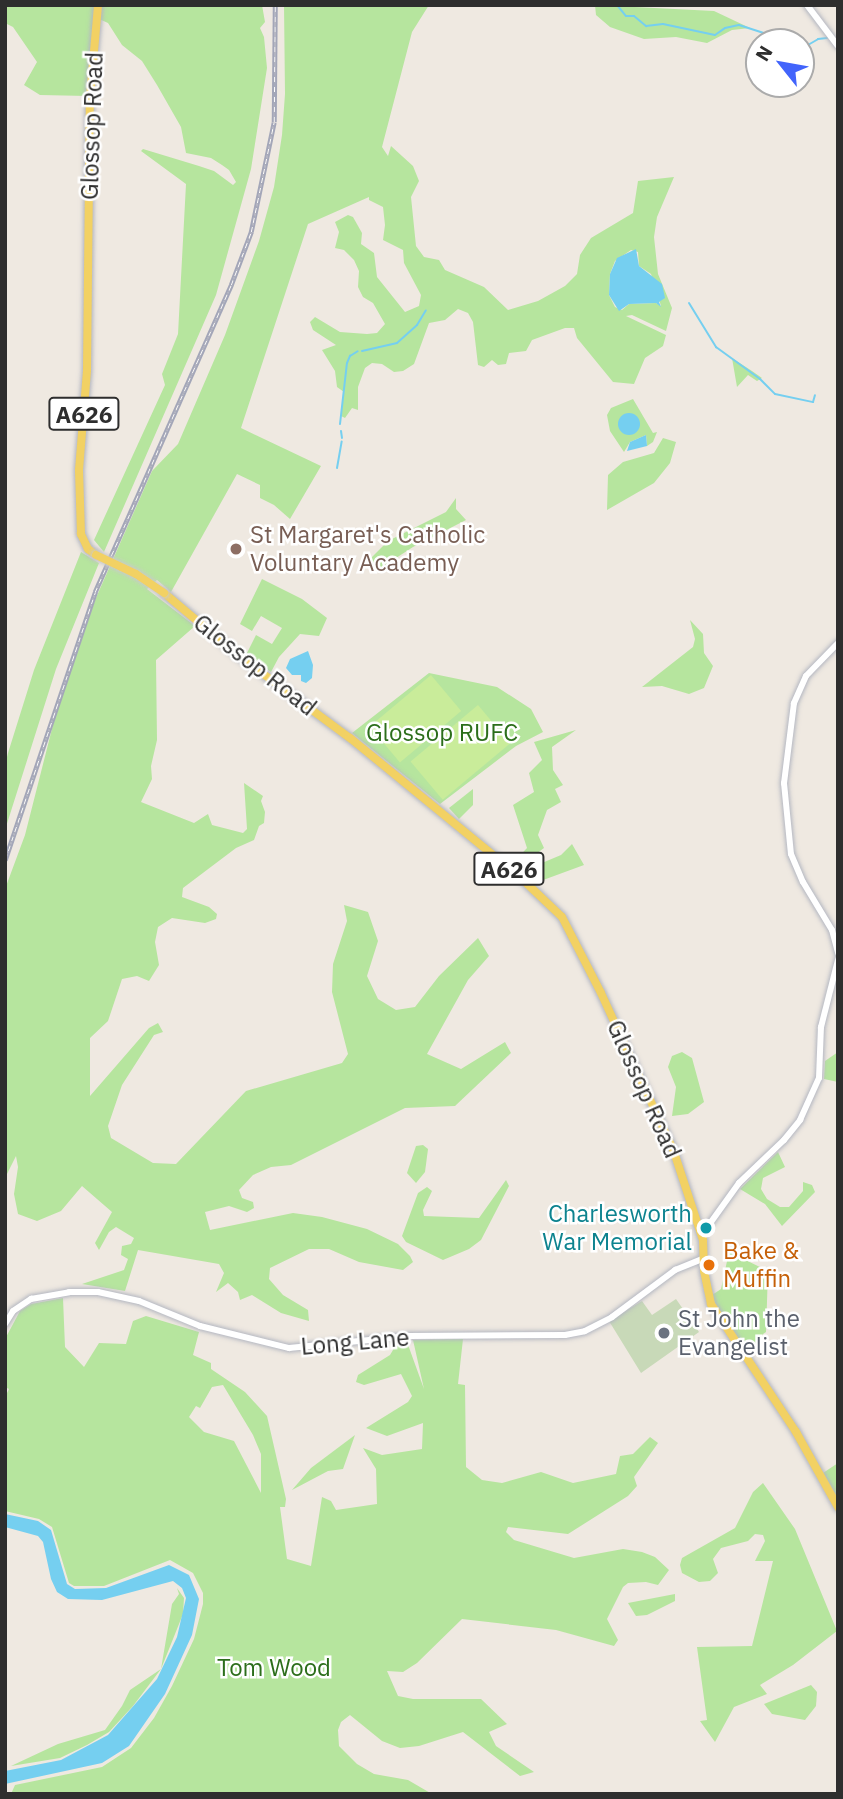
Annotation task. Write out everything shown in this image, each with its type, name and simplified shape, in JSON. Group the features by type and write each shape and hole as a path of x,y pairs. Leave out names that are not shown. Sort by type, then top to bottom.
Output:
{"main road":[{"name":"Glossop Road","path":"98,5 90,97 88,370 79,470 79,521 88,549 136,573 164,593 239,656 350,738 554,908 582,954 659,1115 700,1229 704,1258"},
{"name":"A626","path":"704,1258 711,1304 774,1397 838,1507"}],"street":[{"path":"807,5 838,46"},
{"path":"838,643 806,676 794,703 784,783 788,833 796,867 832,930 838,953"},
{"path":"700,1229 710,1222 739,1183 800,1120 819,1079 819,1040 838,960"},
{"name":"Long Lane","path":"5,1324 13,1311 32,1299 69,1292 98,1292 139,1301 200,1326 289,1348 409,1336 565,1335 585,1331 612,1317 675,1270 704,1258"}],"green space":[{"path":"5,5 96,5 88,96 40,95 24,85 37,62 13,27 5,23"},
{"path":"101,5 262,5 265,22 260,28 264,37 267,68 251,169 216,295 104,552 94,540 165,385 162,374 178,334 186,184 141,151 143,149 214,171 233,185 236,182 229,170 211,158 186,153 181,127 157,85 142,61 122,45 108,23 99,19"},
{"path":"284,5 429,5 412,32 382,147 388,156 391,146 413,166 419,181 411,197 416,246 424,257 439,260 445,270 484,287 508,310 538,301 565,286 577,274 580,255 591,238 633,213 638,181 674,177 657,217 654,237 658,274 672,308 666,331 632,315 626,316 666,335 663,346 645,358 634,384 613,382 577,338 574,328 565,328 532,340 526,351 509,353 506,364 498,365 492,360 484,367 478,365 473,322 468,313 458,309 445,320 429,323 414,364 403,371 394,372 382,364 372,363 365,368 358,387 358,410 352,408 345,418 341,416 344,392 337,387 335,371 322,350 336,345 313,330 310,322 315,317 340,332 367,334 377,333 385,324 373,303 363,297 358,287 359,271 354,260 344,250 335,248 339,232 335,222 348,215 353,217 362,233 361,244 374,253 377,277 405,312 419,306 421,295 404,263 403,250 383,240 383,207 369,200 369,197 308,224 241,428 321,466 290,519 274,505 260,498 260,485 237,474 171,592 157,580 147,589 195,626 156,660 157,740 151,766 152,779 141,802 194,823 208,814 212,825 243,833 247,829 244,783 263,796 261,801 265,812 264,823 259,826 254,840 236,848 183,888 182,897 209,907 217,914 216,919 205,923 172,918 158,927 155,942 159,965 149,981 137,976 122,979 108,1021 90,1038 90,1096 149,1028 158,1023 163,1032 154,1035 122,1085 108,1126 111,1138 153,1163 176,1164 246,1091 342,1063 348,1054 332,992 333,964 347,921 344,905 368,912 378,941 367,976 378,999 396,1010 415,1007 439,976 478,938 489,956 468,980 427,1054 461,1069 505,1042 511,1053 455,1106 405,1108 291,1165 271,1167 253,1175 239,1190 242,1198 253,1202 254,1208 247,1212 229,1206 205,1212 210,1230 293,1213 322,1217 367,1229 398,1244 410,1256 413,1262 403,1270 359,1262 329,1249 309,1249 270,1268 269,1279 283,1295 308,1310 309,1321 281,1313 252,1295 240,1300 238,1292 228,1283 216,1292 224,1273 219,1264 138,1250 125,1291 82,1284 124,1270 128,1259 121,1255 122,1246 131,1244 134,1238 116,1227 109,1232 99,1250 95,1243 112,1212 82,1186 61,1211 37,1221 18,1214 14,1194 18,1167 16,1156 5,1178 5,889 25,835 55,717 95,600 152,471 178,444 225,335 259,241 274,187 285,94","holes":["631,250 638,252 639,266 651,274 661,306 656,303 629,304 622,310 615,307 609,295 610,274 615,261"]},
{"path":"595,5 714,11 750,28 732,30 707,43 676,37 644,39 610,27 596,15"},
{"path":"732,358 762,378 757,381 748,375 737,387"},
{"path":"633,399 653,433 657,432 653,442 647,446 646,435 630,442 624,452 610,431 607,415 611,408"},
{"path":"663,438 676,442 670,463 654,483 607,510 608,475 623,462 654,453"},
{"path":"456,498 456,509 466,520 413,547 379,569 370,559 388,541 446,512"},
{"path":"81,552 99,563 56,669 5,830 5,765 8,753 34,670"},
{"path":"262,579 302,599 327,618 319,636 300,634 279,657 271,672 246,655 256,635 272,644 282,628 261,616 252,631 240,624"},
{"path":"690,620 703,634 704,653 713,666 704,688 689,694 662,686 642,687 693,647 695,639"},
{"name":"Glossop RUFC","path":"429,673 497,687 531,709 543,732 516,746 440,804 352,733"},
{"path":"431,675 461,711 400,762 370,726"},
{"path":"478,705 510,743 443,800 411,762"},
{"path":"576,730 552,747 553,770 563,785 555,789 561,802 547,810 538,835 544,848 517,868 512,864 527,848 513,805 534,792 529,773 542,760 534,742"},
{"path":"473,789 473,805 459,819 449,808"},
{"path":"572,844 584,865 535,883 527,877 542,863 561,855"},
{"path":"682,1052 692,1058 704,1102 688,1114 672,1116 676,1087 668,1067 672,1056"},
{"path":"838,1052 838,1082 824,1079 825,1061"},
{"path":"423,1145 428,1149 425,1172 416,1183 407,1173 416,1146"},
{"path":"778,1152 785,1167 763,1178 761,1189 767,1199 780,1207 789,1207 803,1191 803,1182 812,1185 815,1192 782,1226 765,1204 740,1189"},
{"path":"506,1180 509,1186 481,1240 469,1249 443,1260 406,1242 402,1236 418,1193 427,1187 432,1191 423,1210 424,1216 479,1218"},
{"path":"729,1252 768,1271 766,1332 759,1337 762,1349 751,1356 717,1308 712,1295 721,1289"},
{"name":"Tom Wood","path":"63,1298 65,1347 84,1367 99,1343 126,1344 133,1321 146,1316 199,1332 193,1355 211,1363 211,1369 245,1392 267,1416 286,1499 285,1507 280,1507 287,1559 311,1566 322,1497 331,1501 336,1510 377,1504 376,1469 363,1448 382,1455 422,1449 423,1423 387,1436 366,1428 408,1402 412,1396 401,1374 364,1385 356,1382 358,1375 390,1355 393,1350 390,1342 407,1342 424,1389 413,1340 463,1339 458,1384 465,1385 466,1467 482,1480 502,1483 541,1472 573,1483 616,1474 620,1456 633,1454 650,1437 658,1443 634,1477 637,1486 628,1496 568,1534 508,1527 506,1532 514,1540 574,1558 623,1549 642,1552 655,1557 669,1570 658,1585 646,1582 628,1583 623,1587 607,1619 618,1640 614,1646 556,1630 462,1619 417,1663 403,1672 387,1671 398,1696 413,1699 481,1699 507,1724 489,1732 496,1746 534,1772 520,1776 463,1732 419,1746 400,1748 382,1741 350,1715 341,1722 338,1730 339,1746 357,1764 374,1774 408,1780 432,1794 11,1794 15,1785 102,1767 131,1748 154,1718 172,1686 194,1639 203,1604 203,1593 193,1573 170,1560 104,1586 74,1586 69,1583 52,1527 39,1519 5,1511 5,1397 9,1389 5,1387 5,1339 20,1311 31,1304","holes":["223,1385 253,1435 261,1454 261,1493 234,1441 204,1432 189,1417 196,1406 200,1408 212,1387"]},
{"path":"676,1299 699,1332 641,1373 609,1321 642,1301 652,1315"},
{"path":"355,1435 343,1469 328,1471 292,1490 311,1468"},
{"path":"838,1463 838,1499 823,1473"},
{"path":"763,1483 795,1529 837,1631 793,1665 760,1685 767,1694 734,1707 715,1742 700,1721 707,1720 697,1647 752,1646 773,1561 755,1561 765,1541 763,1535 755,1534 748,1541 721,1548 713,1559 718,1573 710,1581 699,1582 682,1573 680,1565 682,1558 735,1528 753,1492"},
{"path":"177,1588 184,1598 183,1614 161,1669 172,1604 179,1594"},
{"path":"675,1594 675,1601 647,1615 636,1616 628,1603"},
{"path":"161,1669 109,1732 60,1758 11,1766 58,1744 105,1730 130,1690"},
{"path":"811,1685 817,1692 816,1706 805,1720 772,1714 764,1704"}],"water":[{"path":"636,249 639,266 662,284 665,298 659,302 661,307 656,303 629,304 619,311 609,295 610,274 617,258"},
{"path":"629,413 639,420 640,424 633,434 629,435 619,428 618,424 625,414"},
{"path":"646,435 647,446 627,451 630,442"},
{"path":"308,651 313,665 312,678 306,683 301,681 301,675 292,675 286,668 290,659"},
{"path":"5,1514 38,1521 51,1530 67,1584 75,1589 106,1588 169,1565 189,1575 199,1599 192,1635 165,1694 129,1746 102,1763 5,1784 5,1771 61,1760 108,1735 157,1679 177,1637 186,1598 182,1588 173,1581 102,1600 68,1599 57,1592 51,1579 43,1542 38,1536 5,1527"}],"waterway":[{"path":"617,5 626,16 634,16 646,26 663,24 715,35 725,28 739,25 748,28"},
{"path":"815,41 827,38"},
{"path":"689,303 716,347 760,379"},
{"path":"362,351 397,343 417,325 426,310"},
{"path":"340,424 347,363 350,356 358,351"},
{"path":"760,379 775,394 813,402 815,395"},
{"path":"341,431 342,438"},
{"path":"337,468 342,441"}],"railway":[{"path":"5,860 95,592 231,285 251,232 274,122 275,5"}],"place":[{"name":"St Margaret's Catholic Voluntary Academy","path":"236,549"},
{"name":"Charlesworth War Memorial","path":"706,1228"},
{"name":"Bake & Muffin","path":"709,1265"},
{"name":"St John the Evangelist","path":"664,1333"}]}
